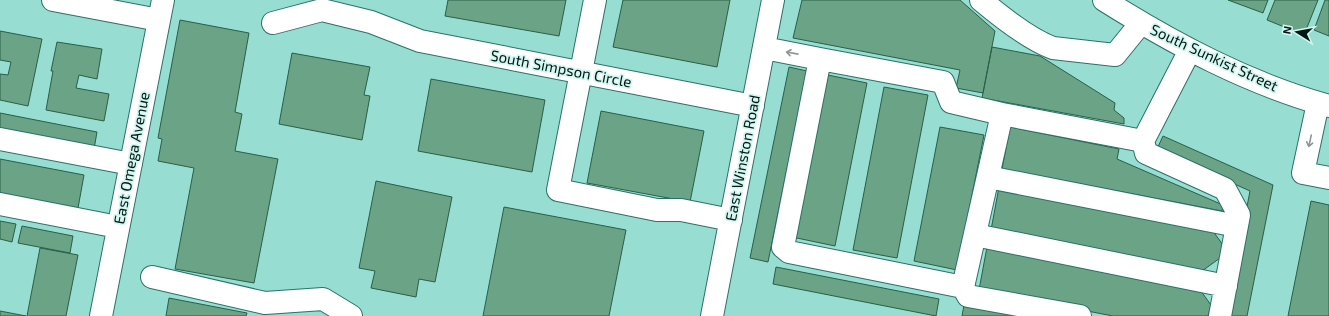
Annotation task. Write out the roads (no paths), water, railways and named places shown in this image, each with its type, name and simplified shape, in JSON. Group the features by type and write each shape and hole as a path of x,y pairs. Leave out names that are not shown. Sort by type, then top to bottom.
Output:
{"street":[{"path":"53,0 161,10"},
{"path":"595,0 558,190 657,210 681,210 731,220"},
{"name":"East Winston Road","path":"712,316 773,0"},
{"path":"980,0 1002,18 1045,45 1053,48 1115,55 1141,23"},
{"name":"South Sunkist Street","path":"1104,0 1141,23 1190,50 1262,83 1324,105"},
{"name":"East Omega Avenue","path":"101,316 161,10"},
{"name":"South Simpson Circle","path":"273,24 322,10 371,22 420,41 753,106"},
{"path":"764,48 943,82 951,102 1002,114 1143,141"},
{"path":"1190,50 1143,141 1146,153 1225,189 1239,215 1220,316"},
{"path":"820,59 783,247 788,252 963,287"},
{"path":"1324,105 1303,173 1329,178"},
{"path":"1002,114 963,287 968,296 1080,316"},
{"path":"0,139 131,164"},
{"path":"988,177 1237,226"},
{"path":"0,204 118,227"},
{"path":"975,235 1226,286"},
{"path":"152,277 264,303 322,300 351,316"}]}
